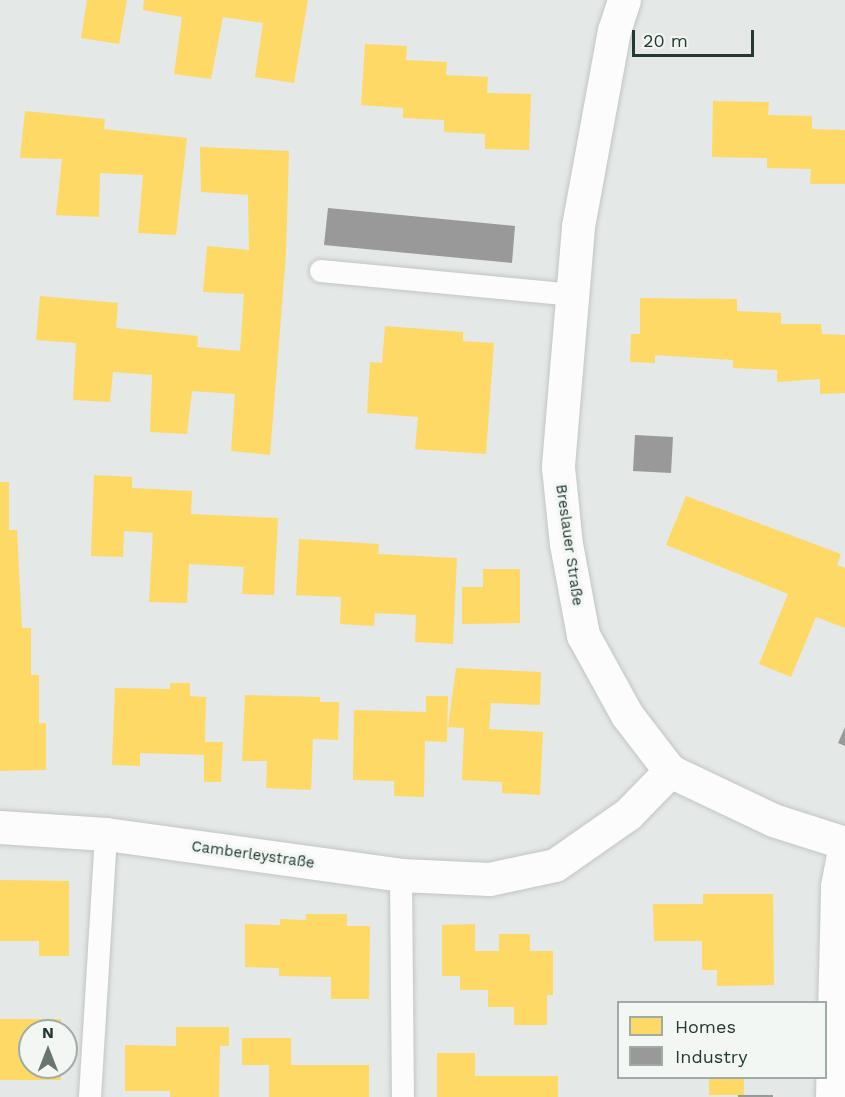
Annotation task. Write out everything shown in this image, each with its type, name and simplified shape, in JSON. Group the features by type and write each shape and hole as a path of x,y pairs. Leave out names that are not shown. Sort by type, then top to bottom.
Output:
{"street":[{"name":"Breslauer Straße","path":"624,0 614,30 585,180 558,467 566,543 583,635 627,714 670,771 773,820 845,844 837,886 832,1097"},
{"name":"Camberleystraße","path":"0,827 106,834 401,875 489,879 555,865 628,814 670,771"}],"lane":[{"path":"321,271 574,295"},
{"path":"90,1097 106,834"},
{"path":"401,875 403,1097"}],"building: Homes":[{"path":"87,0 127,0 119,44 81,38"},
{"path":"144,0 308,0 294,83 255,77 263,23 223,17 211,79 174,74 182,17 143,10"},
{"path":"365,44 407,46 406,60 447,62 446,75 488,77 487,93 531,94 529,150 485,149 485,134 444,132 444,120 403,118 403,108 361,105"},
{"path":"713,101 769,102 768,115 812,116 812,129 845,130 845,184 810,184 811,169 767,168 767,158 712,157"},
{"path":"25,111 105,119 104,129 187,138 176,235 138,233 143,175 100,173 99,217 56,215 62,159 20,158"},
{"path":"200,147 289,151 286,254 270,455 231,451 235,394 192,391 187,434 150,432 152,375 113,372 110,402 73,400 76,343 36,340 40,296 118,303 116,328 198,336 197,347 240,351 244,294 203,292 207,246 249,250 248,195 201,192"},
{"path":"640,298 737,299 737,311 781,313 781,324 821,324 822,334 845,335 845,393 820,394 820,379 777,382 777,370 733,368 733,360 655,355 655,363 630,362 631,334 640,334"},
{"path":"385,326 463,332 463,341 494,343 486,454 415,449 418,417 367,413 370,362 382,363"},
{"path":"94,475 132,477 132,488 192,491 191,514 278,518 274,595 242,594 244,567 189,564 187,603 149,602 153,533 124,531 123,557 91,556"},
{"path":"0,482 9,482 9,530 17,530 22,628 31,628 31,675 39,675 39,723 46,723 46,770 0,771"},
{"path":"686,496 841,554 837,565 845,568 845,628 816,617 791,677 759,664 788,594 666,545"},
{"path":"299,539 379,544 378,554 457,558 453,644 415,642 416,615 375,613 374,626 340,624 341,597 296,595"},
{"path":"483,569 520,569 520,623 462,624 462,587 483,587"},
{"path":"456,668 541,672 540,705 491,703 489,729 543,732 540,795 502,793 502,782 462,780 464,728 448,727"},
{"path":"170,683 190,683 190,696 206,697 205,742 223,742 221,782 204,782 204,755 140,753 140,766 112,765 115,688 170,689"},
{"path":"245,695 320,697 320,702 339,702 338,740 313,739 311,790 266,788 267,761 242,761"},
{"path":"426,696 448,696 447,742 425,741 424,797 394,796 394,781 353,780 354,710 426,712"},
{"path":"0,880 69,881 69,956 39,956 39,941 0,941"},
{"path":"703,894 773,894 774,985 717,986 717,970 702,970 702,941 654,941 653,904 703,904"},
{"path":"306,914 347,914 347,926 370,926 369,999 331,999 331,977 279,976 279,968 245,967 245,924 280,925 280,919 306,920"},
{"path":"475,924 475,951 499,951 499,934 530,934 530,951 553,951 553,995 547,995 547,1025 514,1025 514,1007 488,1007 488,990 460,990 460,976 442,976 442,925"},
{"path":"0,1019 18,1019 18,1079 61,1080 0,1080"},
{"path":"176,1027 229,1027 229,1046 220,1046 219,1097 170,1097 170,1091 125,1091 125,1045 176,1046"},
{"path":"242,1038 291,1038 291,1065 369,1065 369,1097 269,1097 269,1065 242,1065"},
{"path":"437,1053 475,1053 475,1076 558,1076 558,1097 437,1097"},
{"path":"709,1079 744,1079 744,1095 709,1095"}],"building: Industry":[{"path":"328,208 515,226 512,263 324,245"},
{"path":"635,435 673,437 671,473 633,471"},
{"path":"845,727 845,746 838,743"},
{"path":"738,1095 773,1095 773,1097 738,1097"}]}
